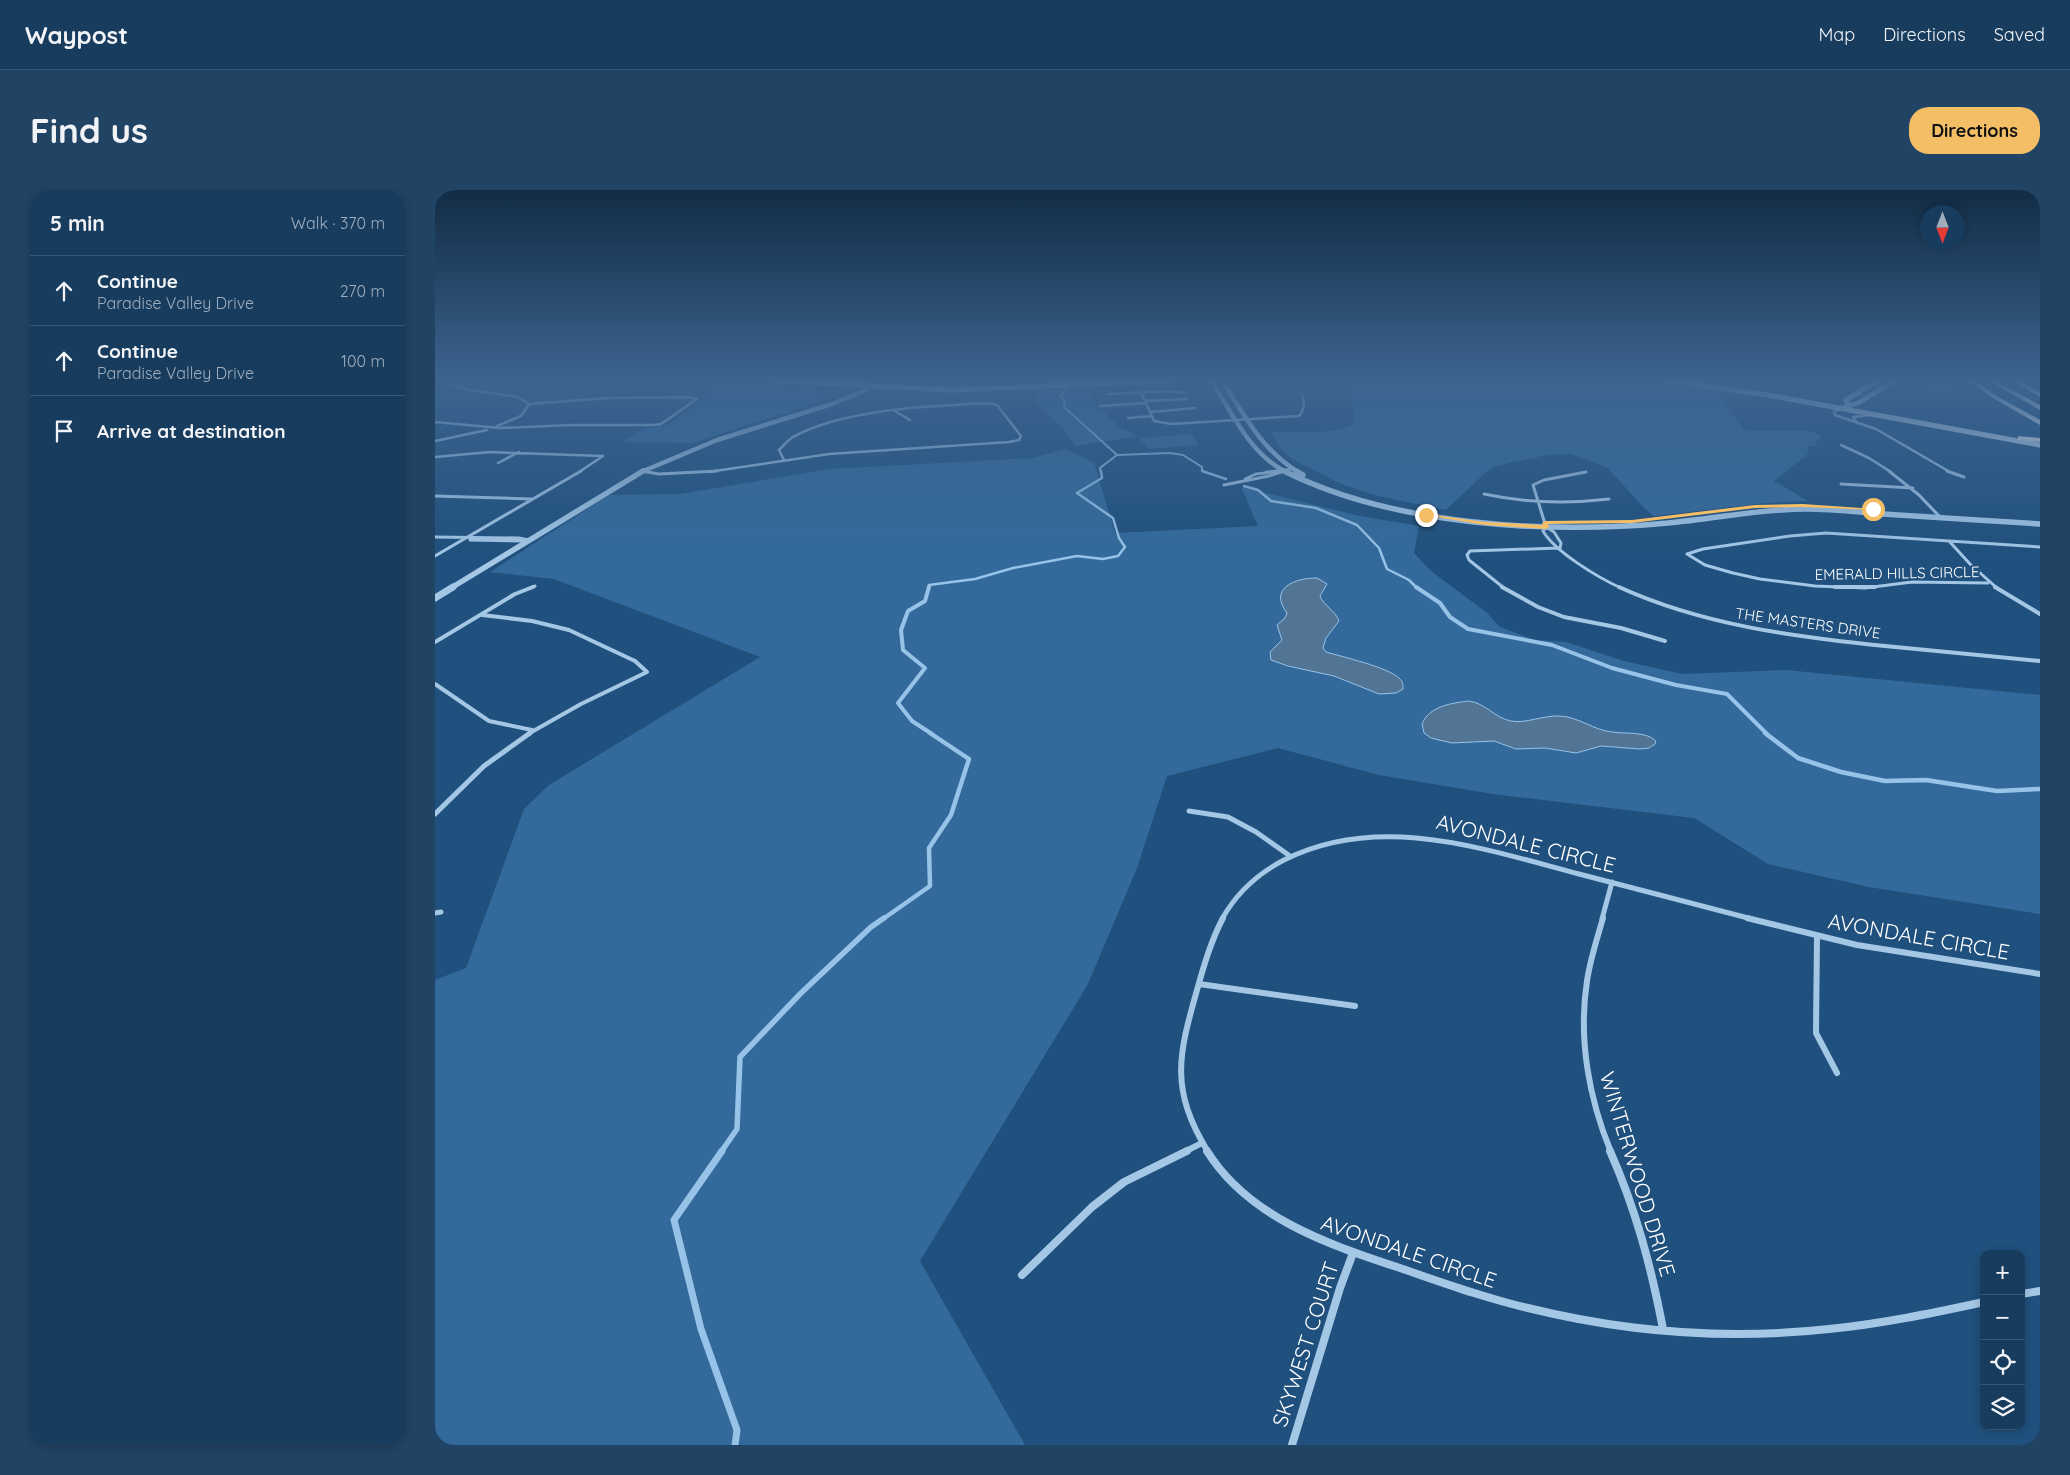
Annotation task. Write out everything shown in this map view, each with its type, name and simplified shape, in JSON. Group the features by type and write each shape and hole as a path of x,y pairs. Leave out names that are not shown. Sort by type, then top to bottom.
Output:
{"highway":[{"path":"2024,439 2040,442"}],"main road":[{"path":"2020,439 2040,442"}],"street":[{"path":"435,598 641,471 722,439"},
{"path":"785,460 779,450 781,445 790,439"},
{"path":"641,471 659,474 709,472 851,452 975,445 1020,439"},
{"path":"1249,439 1262,457 1284,471 1344,496 1401,510 1477,522 1546,525 1632,522 1779,505 1823,506 2040,524"},
{"path":"1261,439 1268,448 1293,469 1345,491 1406,507 1457,516 1546,525"},
{"path":"1893,439 1947,471 1965,477"},
{"path":"1841,445 1858,451 1913,488 1938,515 2040,521"},
{"path":"435,457 474,452 603,456 601,459 435,556"},
{"path":"498,463 519,452"},
{"path":"1224,486 1245,480 1277,475 1293,469"},
{"path":"1546,525 1533,485 1537,482 1586,472"},
{"path":"1841,484 1913,488"},
{"path":"1485,494 1504,499 1537,502 1578,503 1609,500"},
{"path":"435,496 532,499"},
{"name":"THE MASTERS DRIVE","path":"1560,548 1561,543 1554,532 1546,525 1543,531 1550,543 1560,548 1585,568 1633,593 1698,616 1815,639 2040,661"},
{"name":"EMERALD HILLS CIRCLE","path":"1988,583 1912,582 1865,588 1815,586 1733,574 1705,565 1687,554 1703,549 1807,534 1843,533 2040,547"},
{"path":"435,537 465,538 474,541 511,542 529,540"},
{"path":"1949,541 1988,583 2040,614"},
{"path":"1560,548 1485,550 1470,552 1467,555 1469,560 1490,578 1518,596 1547,610 1577,620 1621,628 1665,641"},
{"path":"435,642 515,594 535,586"},
{"path":"435,814 451,795 489,760 532,730 593,698 634,681 647,672 643,666 574,632 533,621 482,615"},
{"path":"435,684 456,695 473,712 485,719 532,730"},
{"path":"1189,811 1228,817 1256,832 1291,856"},
{"name":"AVONDALE CIRCLE","path":"1980,1303 1900,1319 1832,1329 1777,1334 1663,1329 1612,1324 1529,1308 1353,1253 1311,1237 1271,1215 1236,1185 1218,1166 1202,1143 1190,1116 1182,1088 1181,1059 1185,1032 1220,922 1234,898 1257,876 1291,856 1313,847 1349,838 1386,835 1423,836 1462,843 1817,936 1857,945 2039,976"},
{"name":"WINTERWOOD DRIVE","path":"1613,882 1589,967 1585,997 1586,1064 1592,1095 1608,1143 1630,1197 1647,1251 1653,1272 1663,1329"},
{"path":"1817,936 1815,1033 1837,1073"},
{"path":"1199,984 1355,1006"},
{"path":"1022,1275 1091,1207 1124,1182 1202,1143"},
{"name":"SKYWEST COURT","path":"1292,1445 1353,1253"},
{"path":"2025,1293 2040,1290"}],"shaded area":[{"path":"628,439 706,439 692,443 623,442"},
{"path":"1070,439 1122,439 1075,446"},
{"path":"1140,439 1194,439 1199,445 1148,449"},
{"path":"1275,439 1819,439 1814,443 1818,446 1807,446 1809,453 1774,481 1808,501 1766,503 1654,516 1644,508 1608,468 1571,454 1547,455 1496,466 1485,473 1446,510 1378,496 1341,484 1292,459 1280,448"},
{"path":"1065,449 1094,462 1115,533 1258,526 1241,487 1360,516 1419,526 1414,553 1431,571 1486,612 1500,627 1535,640 1566,642 1624,661 1682,674 1786,670 2040,695 2040,914 1869,887 1768,864 1694,818 1493,794 1379,775 1278,748 1167,776 1137,868 1088,984 920,1261 1025,1445 435,1445 435,980 466,968 524,809 549,785 760,657 554,579 490,572 609,495 680,494 830,469 1033,458"},
{"path":"1317,578 1327,584 1320,596 1339,621 1326,638 1323,648 1326,652 1385,670 1399,678 1403,684 1403,689 1396,693 1379,694 1334,676 1288,666 1271,660 1270,652 1282,640 1277,625 1285,618 1287,613 1282,604 1282,591 1293,582"},
{"path":"1475,702 1500,717 1511,721 1516,722 1560,716 1605,731 1641,734 1656,741 1649,748 1601,746 1576,753 1545,748 1516,749 1494,741 1452,743 1431,738 1424,733 1422,724 1425,718 1435,709 1449,704"}],"waterway":[{"path":"1099,439 1117,455"},
{"path":"1117,455 1170,453 1183,455 1202,467 1202,471 1226,479"},
{"path":"1101,472 1100,468 1117,455"},
{"path":"928,588 929,585 975,579 1013,568 1077,556 1103,559 1118,556 1125,547 1119,538 1113,518 1077,493 1102,478 1101,471"},
{"path":"1244,486 1258,490 1271,501 1316,508 1357,525 1379,548 1387,569 1409,580 1416,587"},
{"path":"929,587 925,601 908,611 901,630 903,650 925,668 898,703 912,721 932,734"},
{"path":"1416,587 1440,603 1450,617 1468,629 1552,645 1612,668 1676,685 1727,694 1767,734"},
{"path":"883,919 930,886 929,848 951,815 969,759 930,733"},
{"path":"1765,733 1798,758 1841,772 1885,781 1926,780 1997,791 2040,789"},
{"path":"721,1152 737,1129 740,1057 800,994 871,927 884,918"},
{"path":"722,1151 674,1220 701,1329 737,1430 735,1445"}],"route":[{"path":"1426,515 1454,520 1546,527 1545,523 1632,522 1779,505 1873,509"}]}
